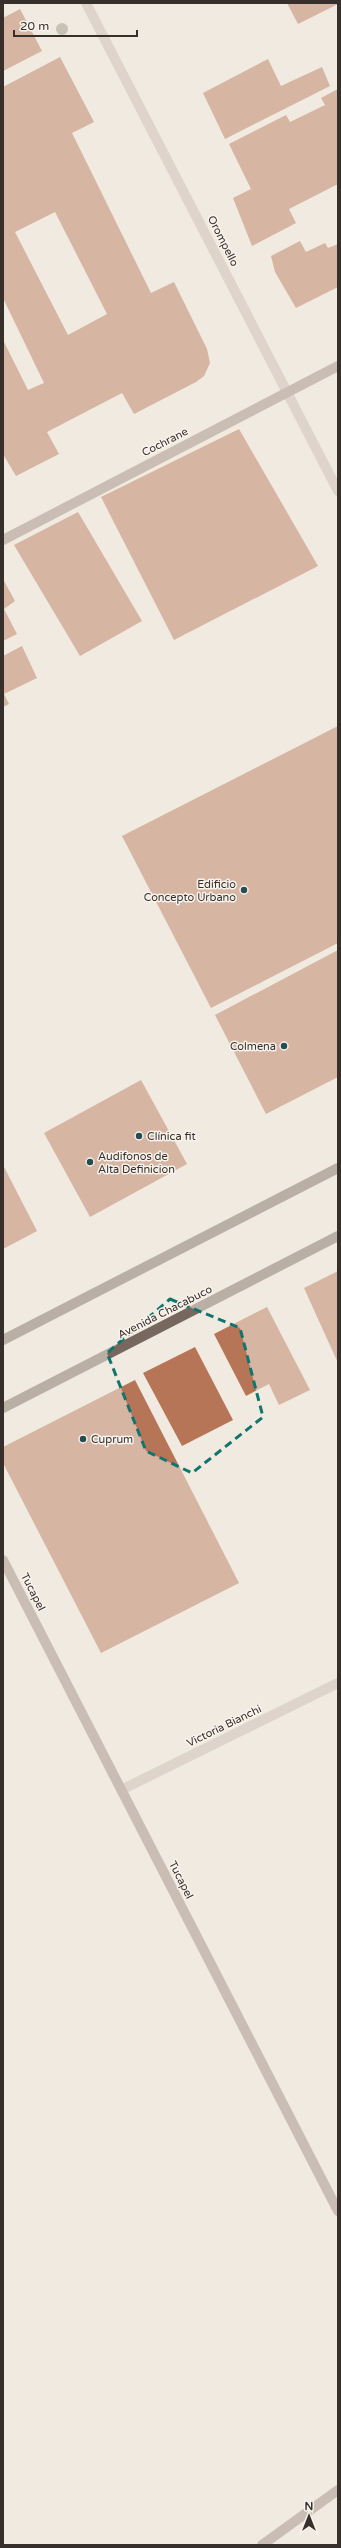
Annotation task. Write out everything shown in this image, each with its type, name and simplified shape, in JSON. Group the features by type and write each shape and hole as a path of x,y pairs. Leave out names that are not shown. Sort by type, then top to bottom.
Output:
{"main road":[{"name":"Cochrane","path":"3,540 338,366"},
{"path":"3,1340 338,1168"},
{"name":"Avenida Chacabuco","path":"3,1408 338,1236"},
{"name":"Tucapel","path":"3,1560 338,2211"},
{"path":"262,2545 338,2490"}],"street":[{"name":"Orompello","path":"86,3 338,491"},
{"name":"Victoria Bianchi","path":"122,1790 338,1683"}],"highlighted area":[{"path":"170,1299 240,1328 263,1417 192,1473 146,1451 107,1353"}],"building":[{"path":"287,3 338,3 338,4 298,24"},
{"path":"20,9 42,51 3,71 3,18"},
{"path":"60,57 94,122 72,133 151,293 174,282 207,349 210,363 204,376 196,382 134,414 122,393 47,432 59,454 16,476 3,454 3,340 28,390 44,383 3,298 3,87","holes":["55,212 107,314 68,335 15,232"]},
{"path":"268,59 281,86 322,67 330,86 225,139 203,93"},
{"path":"338,89 338,184 289,209 296,223 252,246 233,198 251,189 229,144 286,115 290,122 325,105 321,98"},
{"path":"300,241 306,252 325,243 328,248 338,244 338,287 296,308 275,272 271,256"},
{"path":"239,429 318,566 174,640 101,497"},
{"path":"78,512 142,621 80,656 14,545"},
{"path":"3,579 15,601 4,609 17,634 3,641"},
{"path":"22,646 37,678 4,694 9,704 3,707 3,656"},
{"name":"Edificio Concepto Urbano","path":"338,726 338,943 211,1008 122,836"},
{"name":"Colmena","path":"338,950 338,1077 266,1114 215,1015"},
{"path":"141,1080 187,1164 90,1217 44,1133"},
{"path":"3,1165 37,1231 3,1249"},
{"path":"338,1271 338,1363 304,1288"},
{"path":"267,1307 310,1390 279,1405 269,1384 246,1396 214,1334"},
{"path":"195,1347 233,1420 182,1446 143,1373"},
{"path":"135,1380 239,1583 101,1653 3,1463 3,1447"}],"place":[{"name":"Edificio Concepto Urbano","path":"244,890"},
{"name":"Colmena","path":"284,1046"},
{"name":"Clínica fit","path":"139,1136"},
{"name":"Audifonos de Alta Definicion","path":"90,1162"},
{"name":"Cuprum","path":"83,1439"}]}
